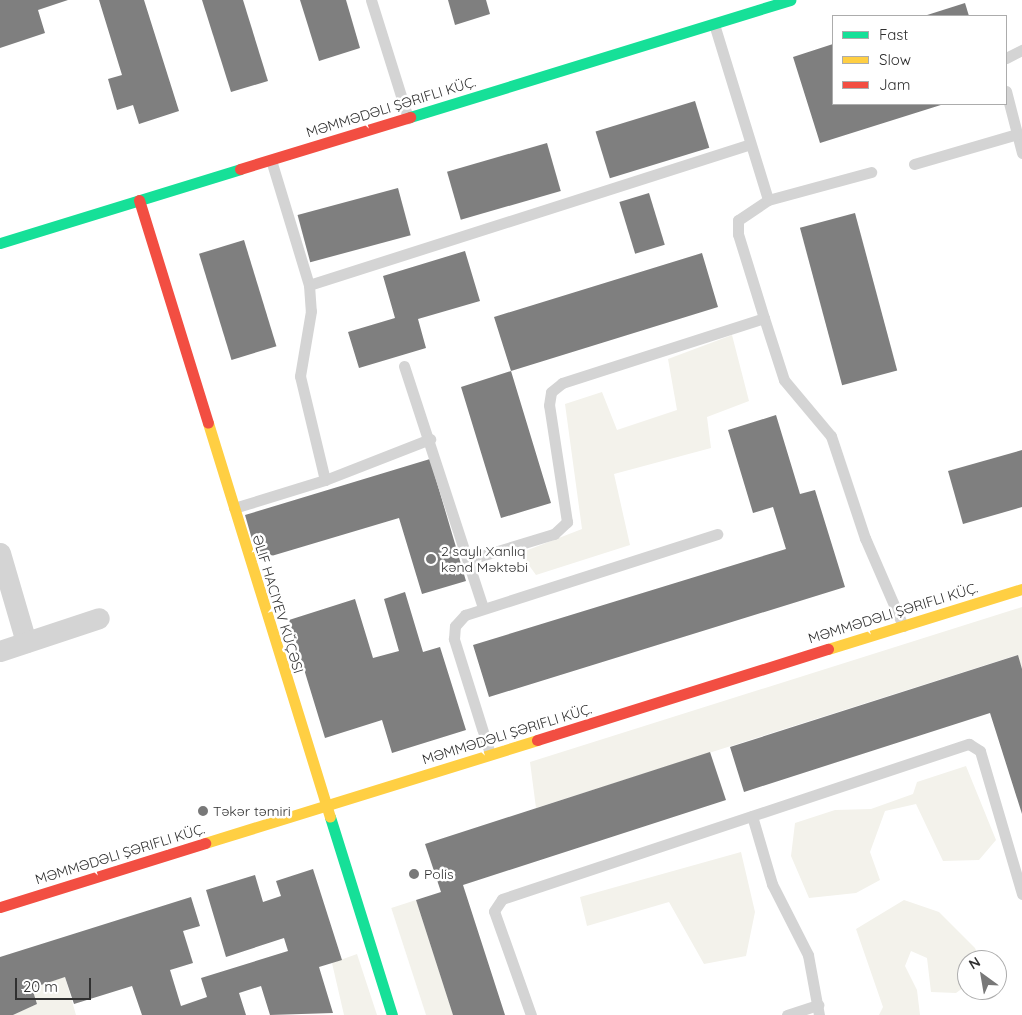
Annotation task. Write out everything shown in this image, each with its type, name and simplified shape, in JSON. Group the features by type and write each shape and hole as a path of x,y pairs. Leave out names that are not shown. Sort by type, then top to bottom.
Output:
{"street":[{"name":"MƏMMƏDƏLI ŞƏRIFLI KÜÇ.","path":"0,243 790,0"},
{"path":"139,200 232,509 392,1015"},
{"path":"0,553 26,642"},
{"name":"MƏMMƏDƏLI ŞƏRIFLI KÜÇ.","path":"0,907 1022,589"},
{"path":"0,651 100,618"}],"lane":[{"path":"371,0 408,118"},
{"path":"714,24 749,145 768,200"},
{"path":"1007,58 1022,50"},
{"path":"1007,95 1022,153"},
{"path":"914,164 1017,134"},
{"path":"309,285 749,145"},
{"path":"271,160 309,285 310,319 300,376 325,480"},
{"path":"871,172 768,200 738,220 738,234 784,380 831,436 865,538 903,626"},
{"path":"471,559 554,534 567,522 549,404 551,392 562,383 764,318"},
{"path":"404,366 471,559 483,608"},
{"path":"232,509 325,480 430,439"},
{"path":"490,754 454,639 460,620 483,608 717,534"},
{"path":"531,1015 494,911 502,899 969,744 980,751 1022,894"},
{"path":"752,816 772,884 808,955 818,1010 786,1015"}],"shaded area":[{"path":"732,335 749,401 707,417 711,448 614,474 630,545 536,575 520,553 582,529 565,404 602,392 617,430 677,410 668,359"},
{"path":"1022,607 1022,669 1017,655 536,808 530,762"},
{"path":"966,766 996,840 979,860 943,861 916,804 885,811 870,852 880,880 856,893 809,898 791,856 795,823 835,810 871,809 913,794 917,782"},
{"path":"741,852 755,912 746,956 704,964 669,902 587,926 580,897"},
{"path":"416,900 453,1015 426,1015 391,908"},
{"path":"904,900 939,912 976,950 957,950 956,993 931,992 927,958 911,951 905,966 917,990 920,1015 879,1015 883,1007 856,929"},
{"path":"357,954 377,1015 344,1015 332,963"},
{"path":"65,977 76,1015 13,1015 37,1004 32,988"}],"building":[{"path":"0,0 68,0 38,10 45,33 0,48"},
{"path":"99,0 144,0 179,111 139,124 133,105 117,110 108,79 122,75"},
{"path":"202,0 243,0 268,81 231,92"},
{"path":"300,0 346,0 360,48 319,61"},
{"path":"448,0 486,0 490,14 455,25"},
{"path":"965,3 969,15 927,15"},
{"path":"832,44 832,105 941,105 820,143 793,57"},
{"path":"695,101 709,148 610,178 596,131"},
{"path":"547,143 561,191 461,220 447,172"},
{"path":"398,188 411,235 310,262 298,215"},
{"path":"649,193 665,245 635,254 619,202"},
{"path":"855,213 897,370 842,385 800,228"},
{"path":"244,240 276,346 232,360 199,254"},
{"path":"465,251 480,301 418,319 426,348 359,368 348,332 395,318 383,276"},
{"path":"702,253 718,307 511,371 494,317"},
{"path":"511,371 551,503 501,518 461,387"},
{"path":"776,415 800,494 815,490 845,587 489,697 473,645 786,549 773,507 753,513 728,430"},
{"path":"1022,450 1022,507 963,524 948,471"},
{"path":"430,459 466,581 422,594 399,518 258,560 245,515"},
{"path":"405,592 423,652 440,647 466,730 392,753 382,720 325,738 289,620 355,599 373,658 399,651 384,599"},
{"path":"1018,655 1022,669 1022,814 990,713 744,792 730,747"},
{"path":"710,752 726,800 463,885 505,1015 453,1015 416,900 441,892 425,844"},
{"path":"313,869 342,960 319,967 333,1013 270,1015 261,986 239,993 246,1015 142,1015 132,986 74,1004 65,977 32,988 37,1004 13,1015 0,1015 0,957 191,897 200,926 183,931 193,963 170,970 181,1006 207,997 201,978 288,951 284,938 226,957 206,890 255,875 263,902 281,896 276,881"}],"traffic: fast":[{"path":"410,117 790,0"},
{"path":"0,243 240,169"},
{"path":"330,817 392,1015"}],"traffic: slow":[{"path":"208,423 330,817"},
{"path":"828,649 1022,589"},
{"path":"205,843 537,740"}],"traffic: jam":[{"path":"240,169 410,117"},
{"path":"139,200 208,423"},
{"path":"537,740 828,649"},
{"path":"0,907 205,843"}],"place":[{"name":"2 saylı Xanlıq kənd Məktəbi","path":"431,559"},
{"name":"Təkər təmiri","path":"203,811"},
{"name":"Polis","path":"414,874"}]}
